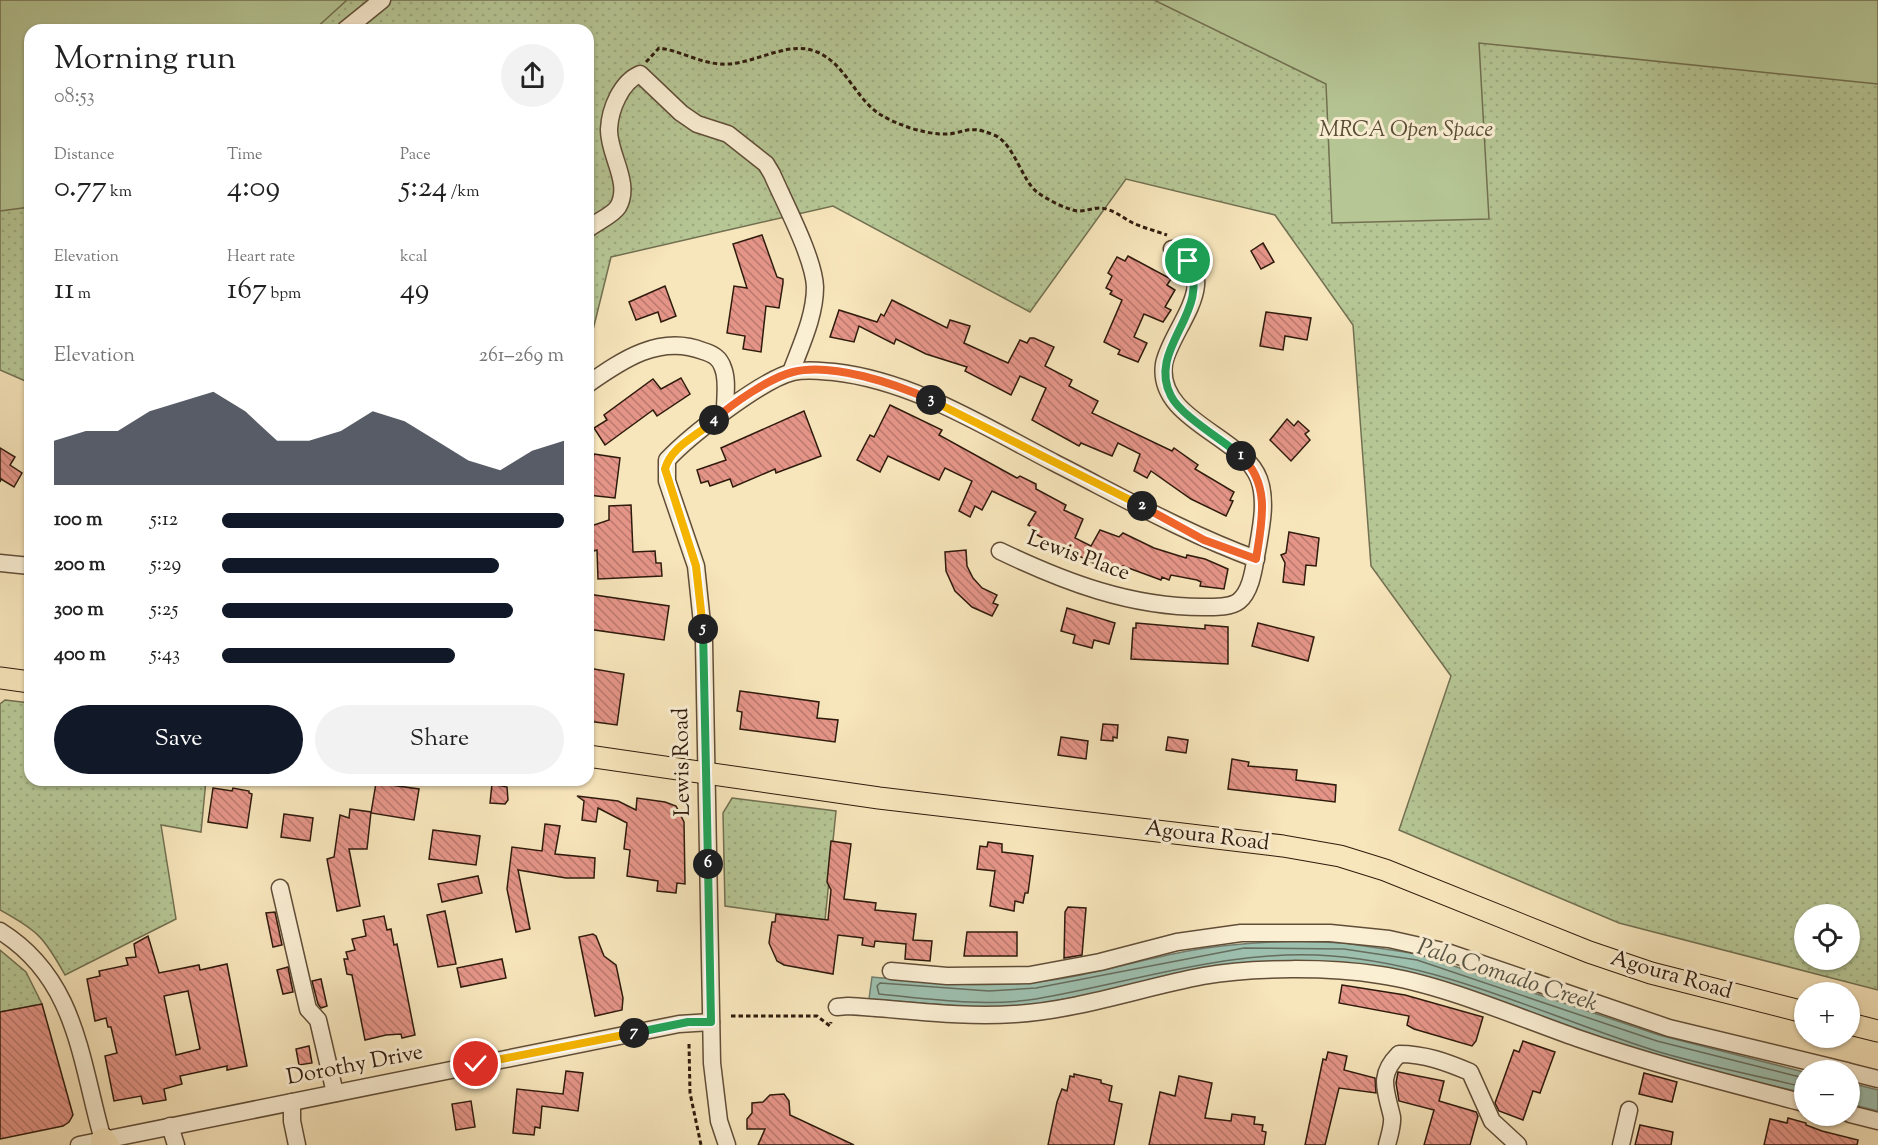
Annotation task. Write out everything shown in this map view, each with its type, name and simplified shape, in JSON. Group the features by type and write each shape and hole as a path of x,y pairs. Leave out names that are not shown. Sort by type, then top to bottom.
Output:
{"main road":[{"path":"0,678 24,681"},
{"name":"Agoura Road","path":"594,757 706,771 879,798 1271,844 1340,856 1385,870 1589,952 1651,973 1794,1009"},
{"path":"1860,1026 1878,1031"}],"street":[{"path":"352,24 382,0"},
{"path":"594,225 616,209 619,204 621,180 609,130 618,97 626,84 640,74 681,113 697,124 728,134 766,164 772,174 811,267 815,286 808,327 791,372 807,370 843,374 899,386 963,415 1204,540 1256,559 1262,525 1262,490 1258,476 1229,445 1206,430 1171,398 1166,381 1164,364 1192,303 1196,289 1188,261 1172,249"},
{"path":"594,380 631,356 650,348 672,345 692,346 716,356 723,367 725,410"},
{"name":"Lewis Road","path":"727,1145 717,1102 711,1022 704,642 696,566 665,469 668,460 676,450 725,410 791,372"},
{"name":"Lewis Place","path":"1000,551 1059,579 1098,592 1130,600 1182,607 1222,606 1238,602 1252,577 1256,559"},
{"path":"0,563 24,565"},
{"path":"280,888 308,1009 318,1020 335,1093"},
{"path":"0,931 23,946 43,967 69,1012 104,1143"},
{"path":"891,970 947,976 1030,975 1100,962 1177,942 1265,931 1330,933 1389,939 1447,952 1669,1028 1802,1060"},
{"path":"837,1007 978,1015 1014,1014 1059,1009 1225,974 1331,971 1381,975 1430,988 1667,1068 1794,1100"},
{"name":"Dorothy Drive","path":"79,1145 104,1143 170,1126 679,1024 711,1022"},
{"path":"1387,1145 1392,1119 1384,1089 1388,1065 1399,1054 1417,1054 1443,1060 1470,1072 1492,1121 1518,1145"},
{"path":"1860,1074 1878,1079"},
{"path":"292,1101 292,1121 297,1145"},
{"path":"1621,1145 1629,1110"},
{"path":"1860,1116 1878,1121"},
{"path":"170,1126 176,1145"}],"path":[{"path":"640,74 648,57 659,48 700,61 729,64 760,59 786,49 817,51 834,62 855,92 881,115 918,130 943,134 970,128 997,136 1022,167 1035,191 1077,211 1098,207 1108,209 1132,222 1171,237 1172,249"},
{"path":"731,1016 817,1016 830,1026 831,1019 827,1014 837,1007"},
{"path":"689,1044 690,1093 701,1145"}],"green space":[{"path":"0,0 1878,0 1878,990 1860,985 1860,982 1847,982 1801,970 1860,970 1860,904 1794,904 1794,968 1619,923 1399,830 1451,676 1371,566 1353,325 1275,215 1126,179 1030,312 833,206 611,257 594,326 594,24 24,24 24,380 0,370"},
{"path":"0,0 347,0 321,24 24,24 24,208 0,211"},
{"name":"MRCA Open Space","path":"1154,0 1878,0 1878,84 1479,43 1489,219 1332,223 1326,84"},
{"path":"5,700 24,702 24,786 205,786 201,832 161,825 176,919 65,975 39,936 0,910 0,704"},
{"path":"732,798 836,811 825,920 725,906 723,813"},
{"path":"0,950 26,972 42,1004 0,1012"}],"water":[{"path":"1298,941 1344,943 1418,954 1659,1035 1794,1069 1794,1091 1672,1062 1516,1006 1446,984 1375,968 1106,991 1034,1005 985,1008 869,999 872,977 933,982 1015,984 1055,980 1169,955 1243,944"},
{"path":"1860,1086 1878,1090 1878,1111 1860,1106"}],"building":[{"path":"762,235 777,277 783,279 783,283 779,308 766,306 761,352 743,349 745,336 727,333 734,286 747,288 733,244"},
{"path":"1263,243 1274,262 1261,269 1251,251"},
{"path":"1128,256 1171,279 1167,285 1175,290 1165,307 1171,310 1163,322 1144,314 1134,337 1147,343 1138,362 1118,354 1120,350 1104,342 1122,300 1110,294 1112,291 1106,288 1112,276 1108,273 1117,257 1125,261"},
{"path":"665,286 676,316 661,322 658,312 636,320 629,302"},
{"path":"892,300 947,328 950,320 970,326 964,343 1008,363 1020,340 1027,343 1030,338 1034,338 1054,347 1045,366 1072,380 1069,386 1098,401 1092,413 1172,451 1174,448 1198,465 1195,469 1234,492 1230,500 1233,501 1226,516 1191,499 1151,471 1147,478 1134,471 1140,454 1118,443 1112,456 1081,443 1079,446 1032,420 1046,388 1020,376 1011,395 965,371 967,367 926,354 896,339 894,344 859,326 854,342 830,337 839,310 877,322 881,314 884,316"},
{"path":"1266,312 1311,318 1307,340 1285,336 1283,350 1260,346"},
{"path":"681,378 690,394 657,416 653,410 605,445 594,428 607,420 604,415 653,379 661,389"},
{"path":"890,405 942,430 939,435 1017,478 1020,476 1036,484 1036,489 1066,505 1064,510 1083,519 1075,538 1091,546 1100,530 1119,537 1123,533 1154,548 1186,558 1187,555 1205,559 1228,569 1224,589 1200,586 1201,582 1197,580 1171,575 1169,580 1162,577 1161,580 1123,566 1121,570 1114,567 1112,571 1107,570 1033,533 1035,529 1028,525 1036,512 992,491 982,510 975,506 970,517 959,511 972,481 945,468 939,480 888,456 880,472 857,460 870,435 874,437"},
{"path":"804,411 821,456 776,473 775,469 733,487 730,479 710,486 708,481 701,483 697,470 726,460 721,448"},
{"path":"1287,419 1294,426 1298,421 1309,431 1305,434 1310,440 1291,461 1270,440"},
{"path":"0,448 15,457 10,465 22,473 14,487 1,479 0,482"},
{"path":"594,454 620,458 615,498 594,496"},
{"path":"631,505 633,552 655,551 656,563 661,563 662,576 598,579 597,550 594,551 594,525 609,520 609,506"},
{"path":"1289,532 1319,538 1316,566 1306,565 1304,585 1283,582 1285,563 1281,555 1286,553"},
{"path":"966,550 967,566 973,578 982,588 997,595 993,603 998,605 992,616 972,607 955,591 946,571 945,552"},
{"path":"594,595 669,606 664,640 594,630"},
{"path":"1067,608 1115,623 1109,644 1094,640 1092,648 1073,643 1075,635 1061,631"},
{"path":"1136,623 1205,629 1205,625 1228,627 1228,664 1131,659 1133,628 1136,628"},
{"path":"1258,623 1314,637 1308,661 1252,646"},
{"path":"594,669 624,674 617,725 594,722"},
{"path":"740,691 819,702 817,718 838,720 835,742 740,729 742,712 737,711"},
{"path":"1103,724 1118,725 1117,738 1113,737 1113,741 1101,740"},
{"path":"1061,737 1088,741 1086,759 1058,755"},
{"path":"1168,737 1188,740 1186,753 1166,750"},
{"path":"1232,759 1249,762 1248,766 1297,770 1296,780 1336,785 1335,802 1228,789"},
{"path":"376,786 419,789 414,820 371,813"},
{"path":"492,786 507,787 508,800 505,804 490,803"},
{"path":"213,788 232,791 233,788 249,791 252,794 247,828 208,822"},
{"path":"577,796 618,801 636,810 637,798 676,806 684,822 685,884 677,883 676,893 657,891 658,881 627,876 630,850 624,849 627,823 598,808 596,822 582,820 584,801"},
{"path":"350,809 371,812 367,849 349,849 360,906 337,911 327,859 334,857 340,815 349,818"},
{"path":"284,814 313,818 310,841 281,837"},
{"path":"545,824 560,826 555,854 595,858 594,878 566,878 518,870 530,929 516,932 507,889 512,847 542,851"},
{"path":"433,830 480,836 476,865 429,859"},
{"path":"831,841 851,844 844,899 876,903 875,910 916,914 913,940 932,941 930,961 905,959 906,944 875,941 874,947 862,945 863,938 838,935 833,974 784,965 777,961 769,943 772,922 775,922 776,914 828,920 831,890 827,882"},
{"path":"988,842 1002,844 1002,852 1033,856 1028,893 1025,893 1023,903 1015,901 1014,911 990,906 995,871 977,869 980,846 987,847"},
{"path":"478,876 482,893 442,902 438,884"},
{"path":"1068,907 1086,908 1082,955 1064,958 1065,912"},
{"path":"445,911 456,964 438,967 427,915"},
{"path":"275,912 282,945 273,947 266,913"},
{"path":"384,916 387,930 391,929 394,945 397,944 415,1035 402,1038 401,1034 386,1035 365,1040 352,975 347,974 344,959 348,959 346,952 355,950 352,939 366,936 363,920"},
{"path":"967,932 1017,932 1017,956 964,956"},
{"path":"593,934 604,956 616,965 623,998 622,1010 595,1016 579,937"},
{"path":"148,936 159,973 199,965 200,970 227,964 247,1066 227,1070 227,1066 180,1076 182,1084 164,1089 166,1100 143,1104 141,1096 114,1101 105,1056 117,1053 111,1027 108,1027 106,1018 95,1021 87,979 100,976 99,971 128,965 126,958 136,957 134,944","holes":["188,991 200,1049 176,1055 164,996"]},
{"path":"502,959 506,978 461,987 457,968"},
{"path":"288,967 293,992 283,994 277,970"},
{"path":"321,979 327,1006 321,1008 312,981"},
{"path":"1342,985 1405,995 1483,1017 1476,1041 1472,1046 1414,1029 1407,1025 1409,1016 1339,1003"},
{"path":"42,1004 73,1115 63,1126 0,1139 0,1012"},
{"path":"1523,1041 1555,1052 1540,1093 1533,1091 1523,1120 1499,1111 1495,1103 1514,1050 1519,1052"},
{"path":"309,1046 312,1063 299,1065 296,1049"},
{"path":"1328,1052 1347,1056 1344,1070 1375,1078 1376,1093 1339,1088 1325,1145 1305,1145 1323,1059 1326,1060"},
{"path":"566,1071 583,1073 578,1111 542,1106 540,1128 535,1127 534,1135 513,1133 517,1089 563,1094"},
{"path":"1398,1072 1444,1081 1439,1101 1476,1112 1478,1116 1470,1145 1424,1145 1434,1110 1399,1101 1396,1083"},
{"path":"1644,1073 1677,1082 1672,1102 1639,1094"},
{"path":"1074,1074 1101,1080 1101,1083 1112,1086 1109,1101 1122,1104 1114,1145 1048,1145 1057,1102 1062,1089 1067,1091 1070,1076 1074,1077"},
{"path":"1179,1076 1212,1083 1205,1118 1231,1121 1232,1114 1255,1117 1254,1124 1263,1125 1262,1131 1266,1132 1264,1145 1149,1145 1160,1092 1175,1096"},
{"path":"784,1094 789,1101 790,1115 854,1145 758,1145 765,1129 747,1129 747,1119 752,1113 752,1103 763,1102 770,1095"},
{"path":"471,1101 475,1127 456,1130 452,1104"},
{"path":"1788,1118 1794,1120 1794,1126 1809,1126 1858,1140 1857,1145 1764,1145 1770,1119 1787,1123"},
{"path":"1640,1125 1673,1132 1671,1145 1635,1145"}],"route":[{"path":"476,1064 688,1022 711,1022 704,642 696,566 665,469 668,460 676,450 725,410 791,372 807,370 843,374 899,386 963,415 1132,500 1204,540 1256,559 1262,525 1262,490 1258,476 1229,445 1206,430 1171,398 1166,381 1164,364 1192,303 1196,289 1188,261"}],"water label":[{"name":"Palo Comado Creek","path":"1507,976"}]}
